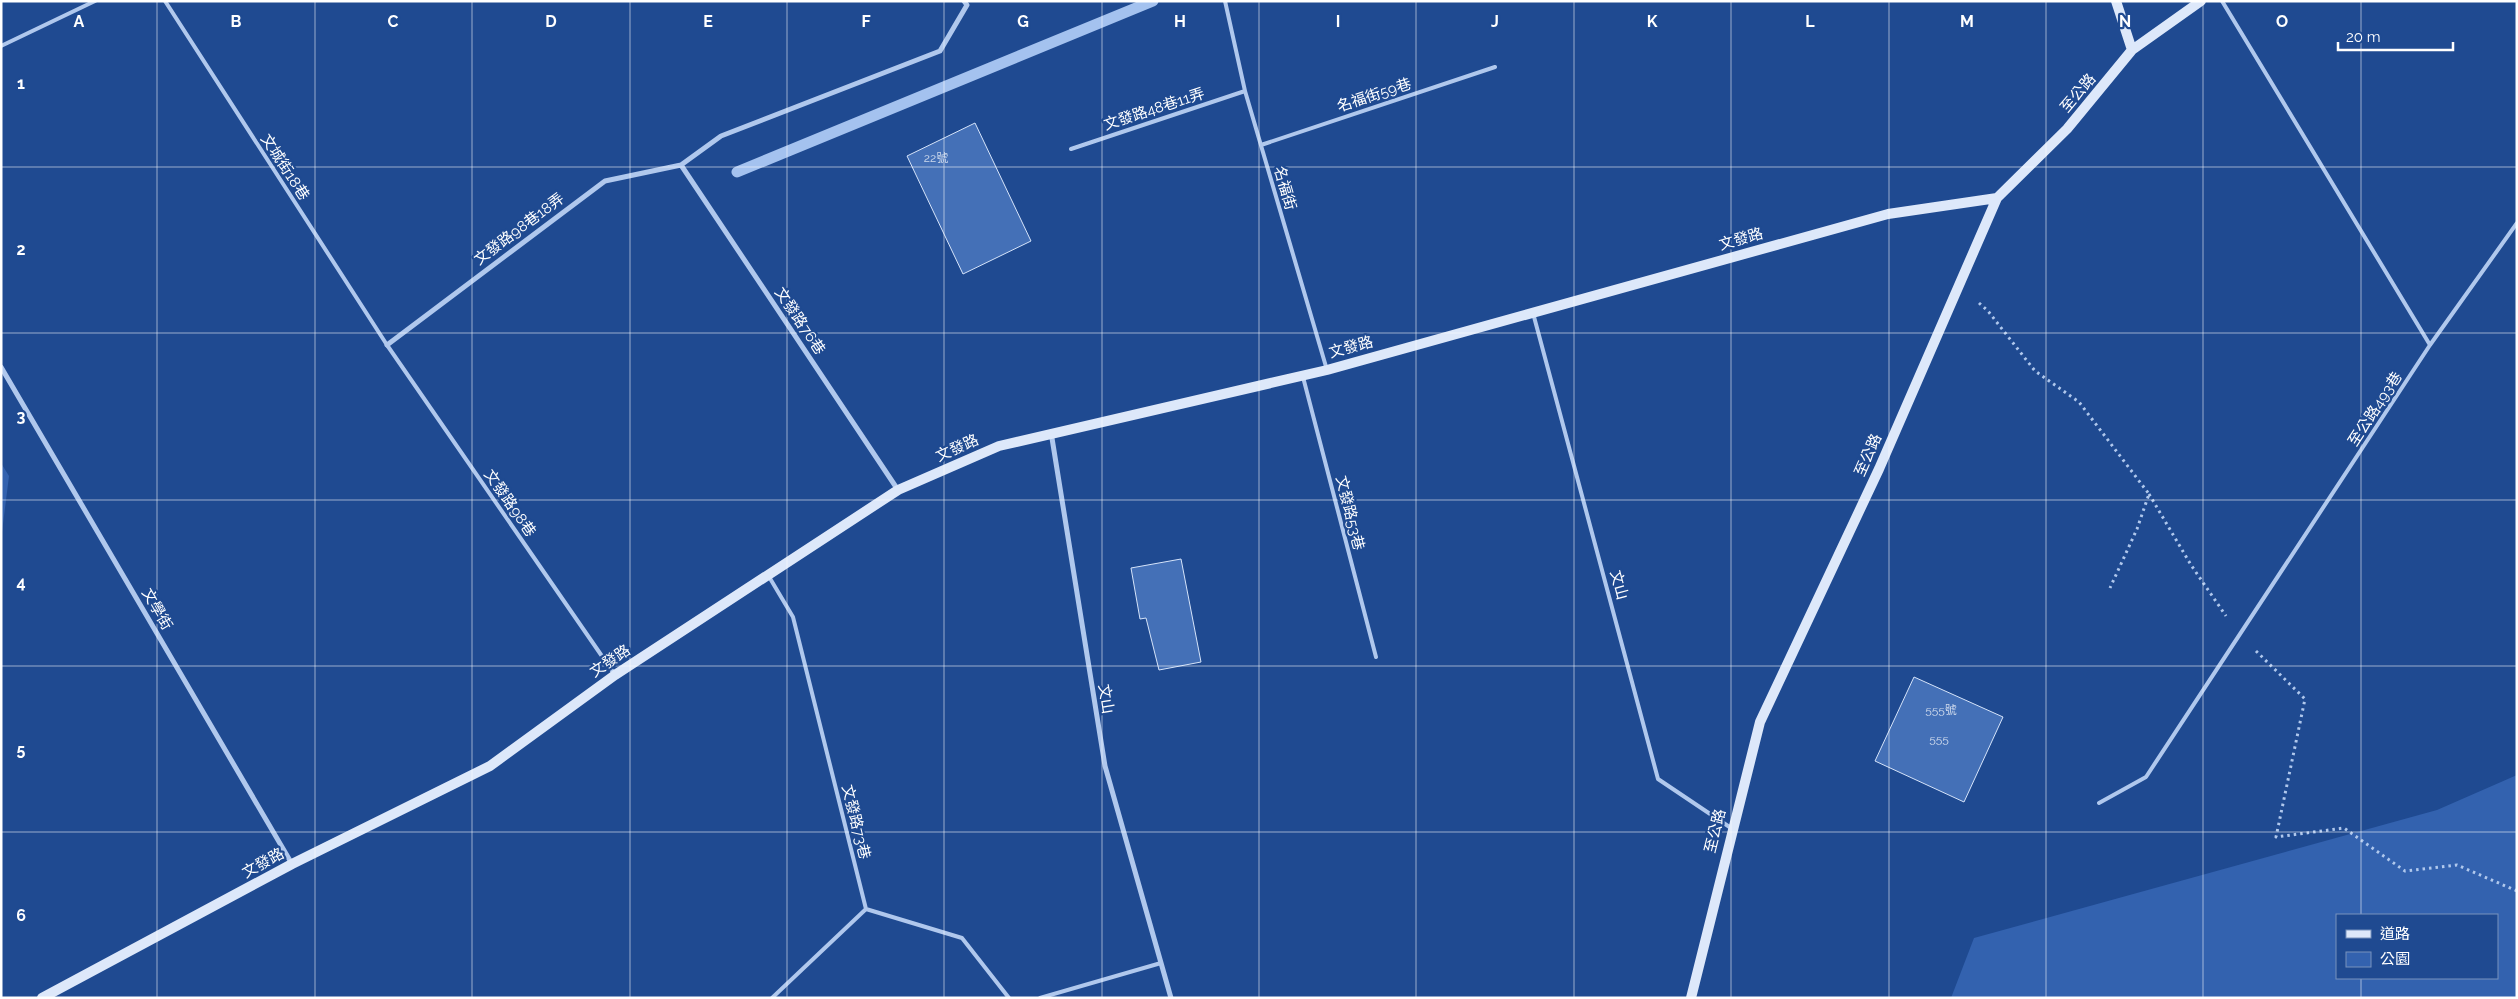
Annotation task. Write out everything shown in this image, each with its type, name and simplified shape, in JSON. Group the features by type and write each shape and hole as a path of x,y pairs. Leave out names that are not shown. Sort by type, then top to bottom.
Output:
{"street":[{"path":"681,165 721,136 940,51 966,5 964,1"},
{"path":"2116,1 2132,50"},
{"name":"至公路","path":"1691,998 1731,828 1760,722 1879,469 1997,198 2067,129 2132,50 2201,1"},
{"name":"文發路98巷18弄","path":"387,345 605,181 681,165"},
{"name":"文發路76巷","path":"681,165 898,490"},
{"name":"文發路","path":"42,998 292,864 490,766 615,675 898,490 999,446 1051,432 1327,370 1888,214 1997,198"},
{"name":"文學街","path":"1,367 292,864"},
{"name":"文山","path":"1051,432 1104,766 1171,998"}],"lane":[{"path":"1,46 96,1"},
{"name":"文城街18巷","path":"165,1 387,345"},
{"name":"名福街","path":"1225,1 1229,11 1245,91 1327,370"},
{"path":"2222,1 2430,345"},
{"name":"名福街59巷","path":"1261,145 1495,68"},
{"name":"文發路48巷11弄","path":"1070,148 1245,91"},
{"name":"至公路493巷","path":"2099,803 2146,778 2430,345 2517,223"},
{"name":"文山","path":"1533,313 1658,779 1731,828"},
{"name":"文發路98巷","path":"387,345 615,675"},
{"name":"文發路53巷","path":"1303,375 1376,657"},
{"name":"文發路73巷","path":"768,575 792,617 866,909"},
{"path":"772,998 866,909 962,938 1009,998"},
{"path":"1040,998 1161,963"}],"path":[{"path":"1959,285 1988,311 2035,370 2079,402 2149,494 2191,565 2240,635 2305,699 2276,837 2344,828 2405,871 2457,864 2517,891"},
{"path":"2110,588 2137,529 2149,494"}],"green space":[{"path":"1,463 9,476 1,540"},
{"path":"2517,775 2517,998 1951,998 1974,938 2437,810"}],"building":[{"path":"975,123 1031,241 963,274 907,156"},
{"path":"1181,559 1201,662 1159,670 1146,618 1140,619 1131,568"},
{"path":"1914,677 2003,717 1964,802 1875,761"}],"waterway":[{"path":"737,172 1153,1"}]}
